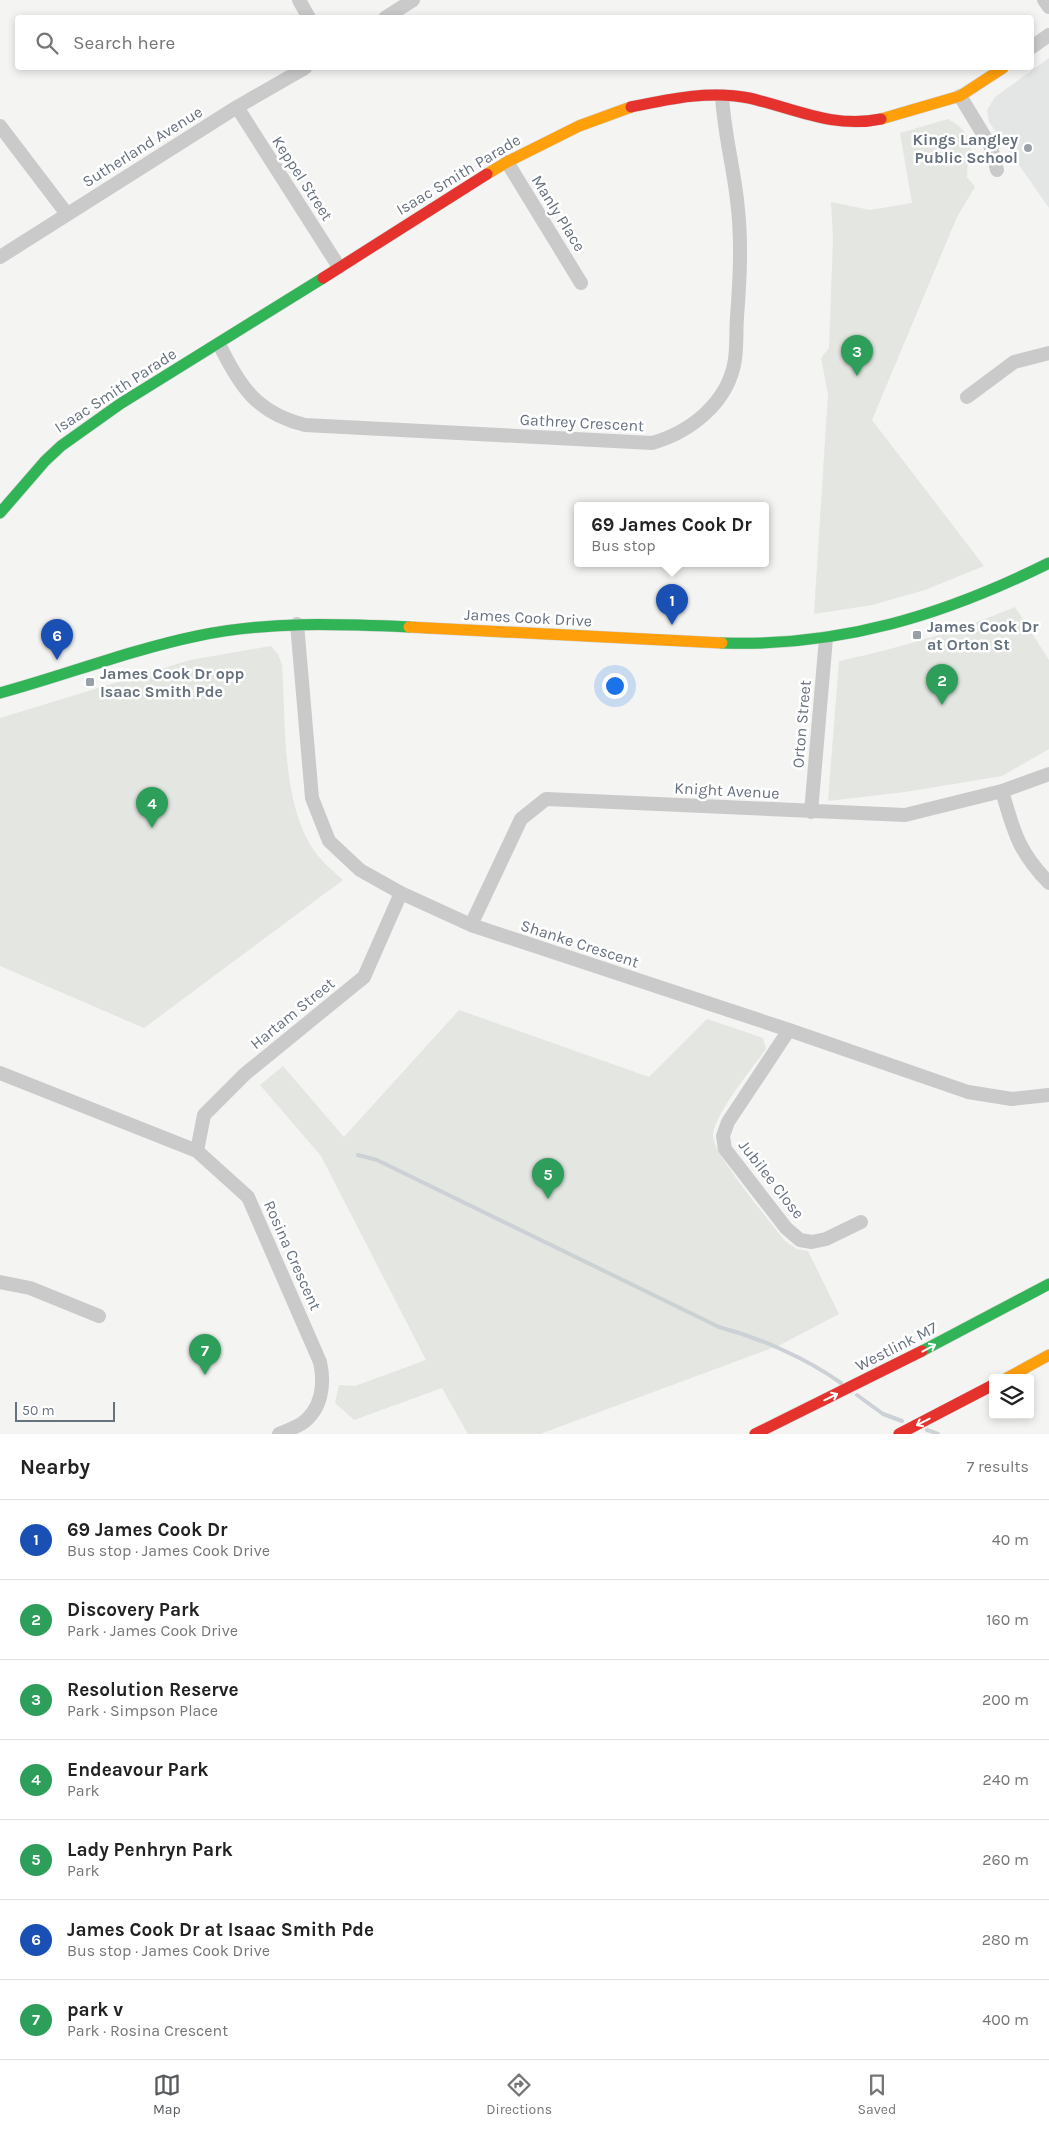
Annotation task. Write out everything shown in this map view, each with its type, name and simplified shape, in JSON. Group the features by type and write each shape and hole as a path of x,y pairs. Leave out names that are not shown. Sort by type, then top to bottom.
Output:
{"main road":[{"name":"Isaac Smith Parade","path":"0,513 60,446 120,404 219,344 507,162 579,126 623,108 676,98 722,96 748,98 804,115 847,121 870,121 960,96 1000,70"},
{"name":"James Cook Drive","path":"0,693 177,640 237,629 297,624 344,624 745,644 844,636 938,612 993,591 1049,563"},
{"name":"Westlink M7","path":"755,1434 886,1370 1049,1284"},
{"path":"1014,1374 1049,1355"},
{"path":"899,1434 989,1387"}],"street":[{"path":"299,0 307,15"},
{"path":"390,15 413,0"},
{"path":"1044,0 1049,7"},
{"path":"1034,46 1049,35"},
{"name":"Sutherland Avenue","path":"0,257 237,108 303,70"},
{"name":"Gathrey Crescent","path":"219,344 232,370 252,398 265,409 285,420 305,425 652,443 669,438 704,416 713,406 723,392 735,360 742,263 737,198 724,127 722,96"},
{"path":"960,96 991,147 996,170"},
{"name":"Keppel Street","path":"237,108 339,267"},
{"path":"0,126 67,214"},
{"name":"Manly Place","path":"507,162 581,283"},
{"path":"967,397 1014,362 1049,353"},
{"name":"Shanke Crescent","path":"297,624 312,798 329,841 360,870 401,893 471,925 789,1030 968,1092 1012,1099 1049,1095"},
{"name":"Orton Street","path":"811,812 826,638"},
{"name":"Knight Avenue","path":"471,925 521,819 546,799 905,815 1002,791 1049,774"},
{"path":"1002,791 1017,841 1032,865 1049,883"},
{"name":"Hartam Street","path":"197,1151 204,1114 245,1074 364,977 401,893"},
{"name":"Jubilee Close","path":"789,1030 728,1122 723,1136 725,1148 786,1228 800,1240 812,1242 826,1239 861,1222"},
{"name":"Rosina Crescent","path":"0,1073 197,1151 248,1196 320,1362 323,1374 319,1401 312,1413 301,1423 279,1434"},
{"path":"0,1282 30,1288 99,1316"}],"shaded area":[{"name":"Kings Langley Public School","path":"1049,58 1049,208 989,122 987,110 995,97"},
{"path":"948,119 963,130 972,146 968,158 967,177 975,187 957,217 872,420 984,566 925,590 872,605 814,614 828,394 821,358 829,348 833,239 831,202 870,210 912,203 900,133"},
{"path":"1015,607 1049,660 1049,749 1002,776 905,792 828,801 839,661 928,638 972,624"},
{"path":"271,646 278,654 282,665 287,760 295,808 313,849 323,862 343,880 144,1028 0,966 0,718 190,660"},
{"path":"459,1010 649,1077 707,1019 763,1038 766,1049 726,1105 714,1128 713,1137 716,1147 733,1174 785,1241 797,1249 808,1251 839,1314 780,1345 540,1434 468,1434 442,1388 354,1420 335,1403 339,1385 355,1386 426,1360 321,1156 260,1085 283,1066 344,1137"}],"waterway":[{"path":"358,1155 377,1160 719,1327 750,1337 798,1357 841,1383"},
{"path":"857,1395 883,1414 902,1421"},
{"path":"927,1430 938,1434"}],"traffic: fast":[{"path":"0,513 45,461 61,446 120,404 323,278"},
{"path":"722,643 766,643 809,640 891,624 970,598 1010,582 1049,563"},
{"path":"0,693 147,648 223,631 303,625 409,627"},
{"path":"922,1351 1049,1284"}],"traffic: slow":[{"path":"881,119 960,96 1000,70"},
{"path":"487,174 579,126 631,107"},
{"path":"409,627 722,643"},
{"path":"1014,1374 1049,1355"}],"traffic: jam":[{"path":"631,107 690,96 719,95 749,98 830,119 847,121 881,119"},
{"path":"323,278 487,174"},
{"path":"755,1434 922,1351"},
{"path":"899,1434 989,1387"}],"place":[{"name":"Kings Langley Public School","path":"1028,148"},
{"name":"Resolution Reserve","path":"857,376"},
{"name":"69 James Cook Dr","path":"672,625"},
{"name":"James Cook Dr at Orton St","path":"917,635"},
{"name":"James Cook Dr at Isaac Smith Pde","path":"57,660"},
{"name":"James Cook Dr opp Isaac Smith Pde","path":"90,682"},
{"name":"Discovery Park","path":"942,705"},
{"name":"Endeavour Park","path":"152,828"},
{"name":"Lady Penhryn Park","path":"548,1199"},
{"name":"park v","path":"205,1375"}]}
